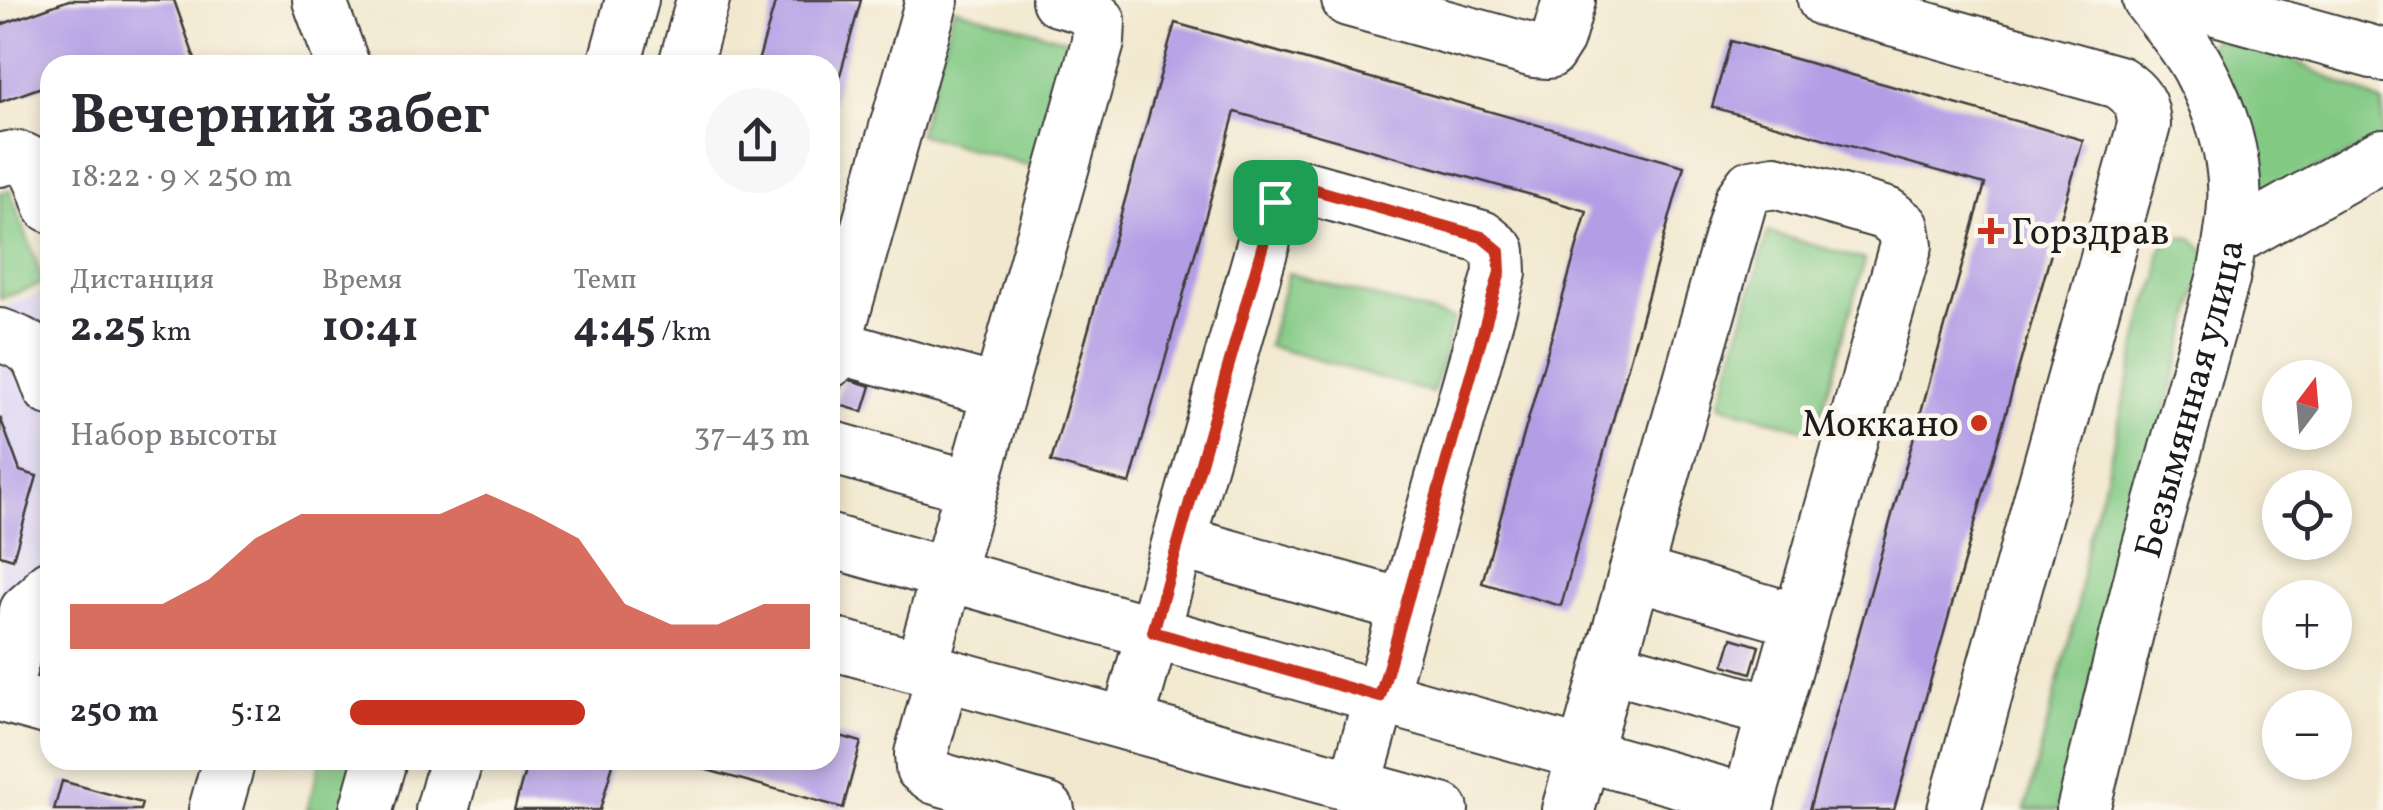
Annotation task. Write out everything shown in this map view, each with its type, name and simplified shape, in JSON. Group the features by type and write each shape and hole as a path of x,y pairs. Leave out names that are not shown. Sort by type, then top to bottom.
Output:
{"street":[{"path":"319,0 339,55"},
{"path":"617,55 632,0"},
{"path":"688,55 703,0"},
{"path":"840,325 932,0"},
{"path":"1048,810 936,778 922,768 921,754 947,574 1098,42 1099,21 1083,7 1058,0"},
{"path":"1348,0 1534,52 1549,52 1558,38 1568,0"},
{"path":"1824,0 2118,82 2134,92 2143,107 2144,124 1954,810"},
{"name":"Безымянная улица","path":"2082,810 2223,279 2235,199 2232,163 2218,112 2199,68 2149,0"},
{"path":"2184,0 2335,20 2383,55"},
{"path":"2231,240 2383,154"},
{"path":"0,160 25,159 40,179"},
{"path":"840,544 1584,755 1747,806 1906,245 1903,226 1888,214 1775,182 1751,186 1741,200 1584,755 1568,810"},
{"path":"1127,724 1275,202 1284,188 1305,187 1482,237 1499,251 1500,272 1354,786"},
{"path":"0,335 32,350 40,361"},
{"path":"840,355 999,392"},
{"path":"840,450 972,487"},
{"path":"1179,542 1406,606"},
{"path":"1635,573 1800,620"},
{"path":"13,702 25,600"},
{"path":"840,646 1442,810"},
{"path":"1609,666 1774,712"},
{"path":"215,810 226,770"},
{"path":"366,810 377,770"},
{"path":"442,810 453,770"}],"shaded area":[{"path":"40,293 40,666 0,654 0,308"}],"green space":[{"path":"954,8 1074,42 1038,168 918,134"},
{"path":"2224,34 2282,55 2383,103 2383,139 2270,191 2259,185 2209,47"},
{"path":"10,190 40,272 40,284 0,299 0,193"},
{"path":"1768,232 1865,260 1816,433 1719,405"},
{"path":"2170,236 2192,238 2208,255 2058,810 2025,810 2077,610 2087,538 2103,488 2147,303 2159,278 2159,253"},
{"path":"1288,273 1454,319 1433,393 1268,346"},
{"path":"318,770 362,770 351,810 307,810"}],"building":[{"path":"69,0 174,0 193,55 40,55 40,88 0,102 0,25"},
{"path":"776,0 861,0 840,75 840,55 760,55"},
{"path":"1175,23 1684,166 1561,606 1482,583 1587,211 1528,194 1235,112 1130,484 1051,462"},
{"path":"1731,41 2083,140 1894,810 1809,810 1985,184 1712,107"},
{"path":"843,378 871,386 863,412 840,405"},
{"path":"0,417 20,471 37,476 13,559 0,555"},
{"path":"1732,638 1759,646 1751,673 1724,665"},
{"path":"840,736 861,742 843,808 707,770 840,770"},
{"path":"525,770 611,770 600,810 514,810"},
{"path":"62,781 142,803 140,810 54,810"}],"place":[{"name":"Горздрав","path":"1991,231"},
{"name":"Моккано","path":"1979,423"}],"route":[{"path":"1305,187 1482,237 1499,251 1500,272 1380,697 1153,632 1275,202 1284,188 1305,187"}]}
